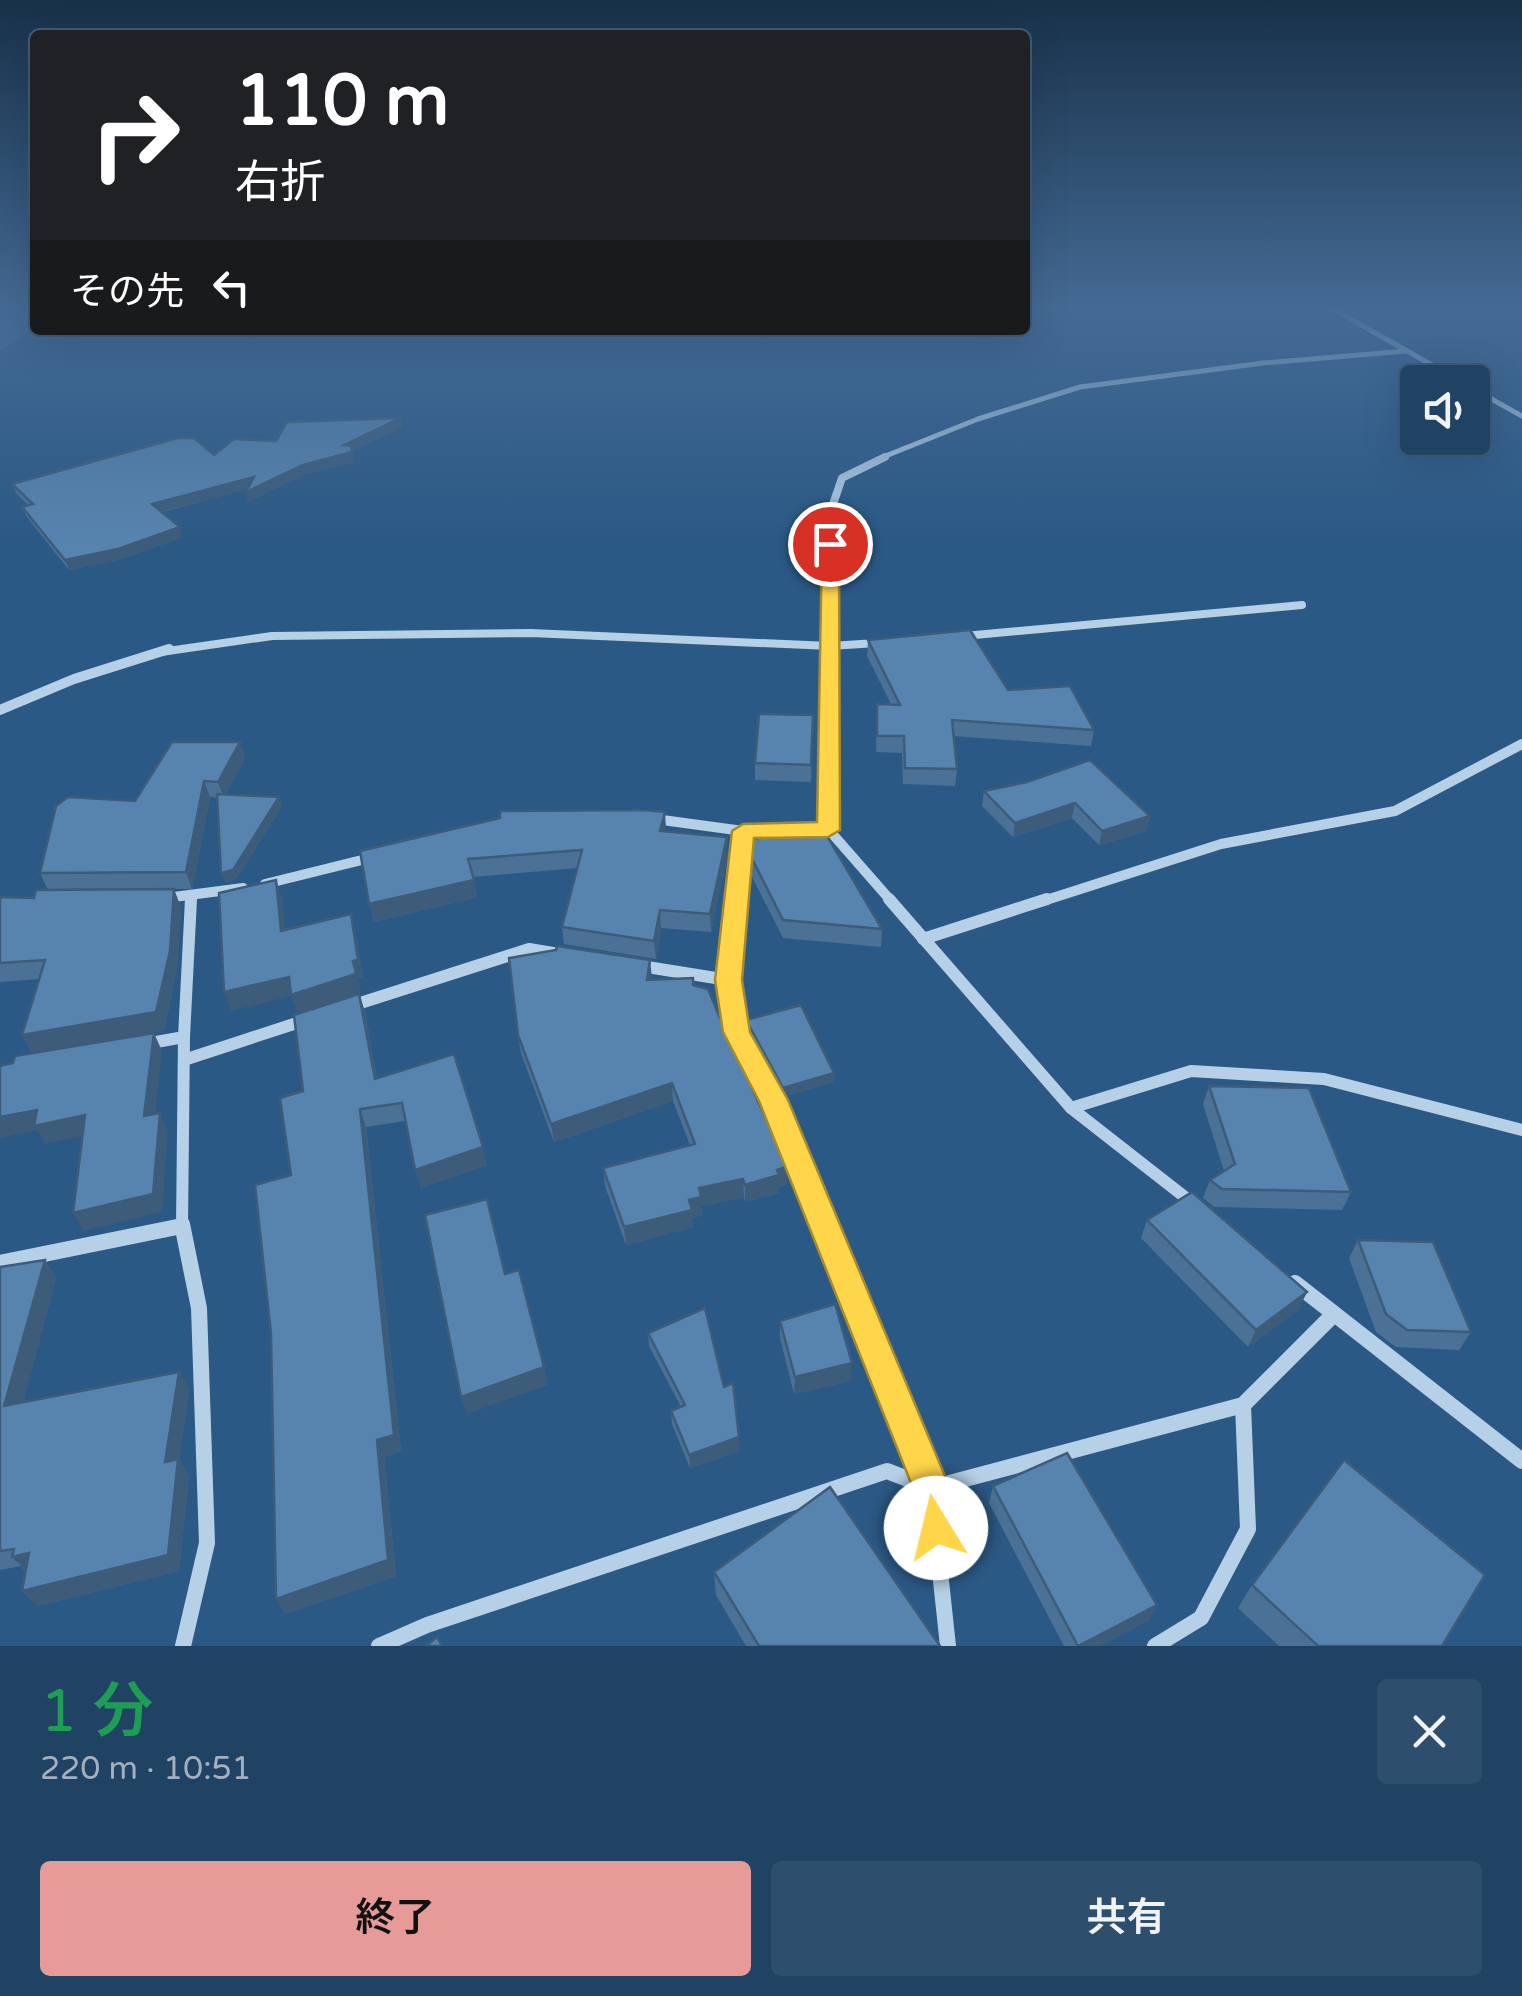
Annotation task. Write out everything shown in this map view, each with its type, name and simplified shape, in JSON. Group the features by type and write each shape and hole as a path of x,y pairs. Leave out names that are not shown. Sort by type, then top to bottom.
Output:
{"street":[{"path":"1089,386 978,420 859,467 842,478 830,510 828,830 1072,1108 1210,1217"},
{"path":"1490,398 1522,416"},
{"path":"945,637 1302,605"},
{"path":"0,710 74,679 174,648 272,636 531,633 830,646 887,642"},
{"path":"923,939 1221,844 1395,811 1522,744"},
{"path":"642,817 743,831 828,830"},
{"path":"743,831 728,980 737,1032 774,1100 932,1488 948,1646"},
{"path":"156,898 191,898 387,854"},
{"path":"182,1646 206,1543 199,1308 182,1226 184,1037 191,898"},
{"path":"184,1060 529,949 565,954"},
{"path":"620,963 728,980"},
{"path":"129,1046 184,1037"},
{"path":"1072,1108 1191,1071 1324,1080 1522,1130"},
{"path":"0,1263 182,1226"},
{"path":"1288,1277 1522,1461"},
{"path":"378,1646 427,1625 887,1471 932,1488 1243,1405 1334,1314"},
{"path":"1155,1646 1201,1618 1248,1529 1243,1405"}],"building":[{"path":"401,418 344,445 351,446 352,452 303,465 246,492 254,477 152,504 180,527 118,549 65,560 22,507 33,504 12,484 178,438 194,438 214,455 234,439 276,441 287,422"},
{"path":"970,630 1008,690 1070,686 1094,730 952,720 957,769 905,768 904,736 877,736 877,704 900,705 868,640"},
{"path":"759,714 813,715 811,765 755,763"},
{"path":"172,742 240,742 218,782 204,781 186,872 40,873 56,806 68,797 135,801"},
{"path":"1090,760 1150,816 1102,831 1075,803 1015,823 984,791 1027,782"},
{"path":"217,794 279,797 233,870 221,873"},
{"path":"500,811 665,812 660,831 727,837 710,914 660,910 654,941 562,927 582,850 468,859 474,880 369,904 360,851 500,818"},
{"path":"820,824 882,929 783,920 748,851 749,840"},
{"path":"276,880 281,931 351,914 358,960 353,961 356,974 291,995 289,977 224,992 219,893"},
{"path":"174,889 170,951 156,1012 22,1035 45,960 0,963 0,897 34,898 36,890"},
{"path":"557,946 650,960 647,980 693,978 693,985 708,989 720,1018 727,1016 763,1084 752,1088 788,1166 777,1170 779,1175 745,1185 743,1179 699,1188 701,1197 689,1200 692,1210 624,1227 603,1168 695,1144 672,1083 551,1124 518,1035 509,958 556,950"},
{"path":"359,994 375,1079 454,1054 483,1147 415,1170 402,1103 360,1109 394,1435 377,1440 388,1560 276,1599 271,1334 255,1185 291,1175 280,1098 303,1091 294,1015"},
{"path":"801,1005 834,1073 783,1088 746,1020"},
{"path":"154,1033 144,1116 160,1113 153,1194 73,1213 85,1115 34,1126 37,1110 0,1117 0,1066 13,1063 15,1056"},
{"path":"1209,1086 1309,1088 1351,1192 1222,1189 1210,1180 1235,1164"},
{"path":"1192,1192 1307,1292 1256,1330 1147,1220"},
{"path":"487,1199 505,1274 519,1270 544,1367 461,1397 425,1215"},
{"path":"1358,1240 1433,1242 1471,1332 1407,1330 1386,1314"},
{"path":"45,1260 4,1406 179,1372 165,1462 178,1459 168,1555 22,1591 29,1553 12,1557 14,1549 0,1551 0,1267"},
{"path":"835,1304 852,1363 795,1377 780,1321"},
{"path":"705,1308 724,1387 733,1383 739,1437 689,1455 671,1411 685,1405 648,1333"},
{"path":"1067,1453 1157,1605 1078,1646 993,1486"},
{"path":"1344,1460 1485,1575 1442,1646 1318,1646 1252,1585"},
{"path":"830,1487 940,1646 759,1646 714,1572"},
{"path":"437,1637 442,1646 426,1646"}],"route":[{"path":"830,544 828,830 743,831 728,980 737,1032 774,1100 932,1488 936,1528"}]}
